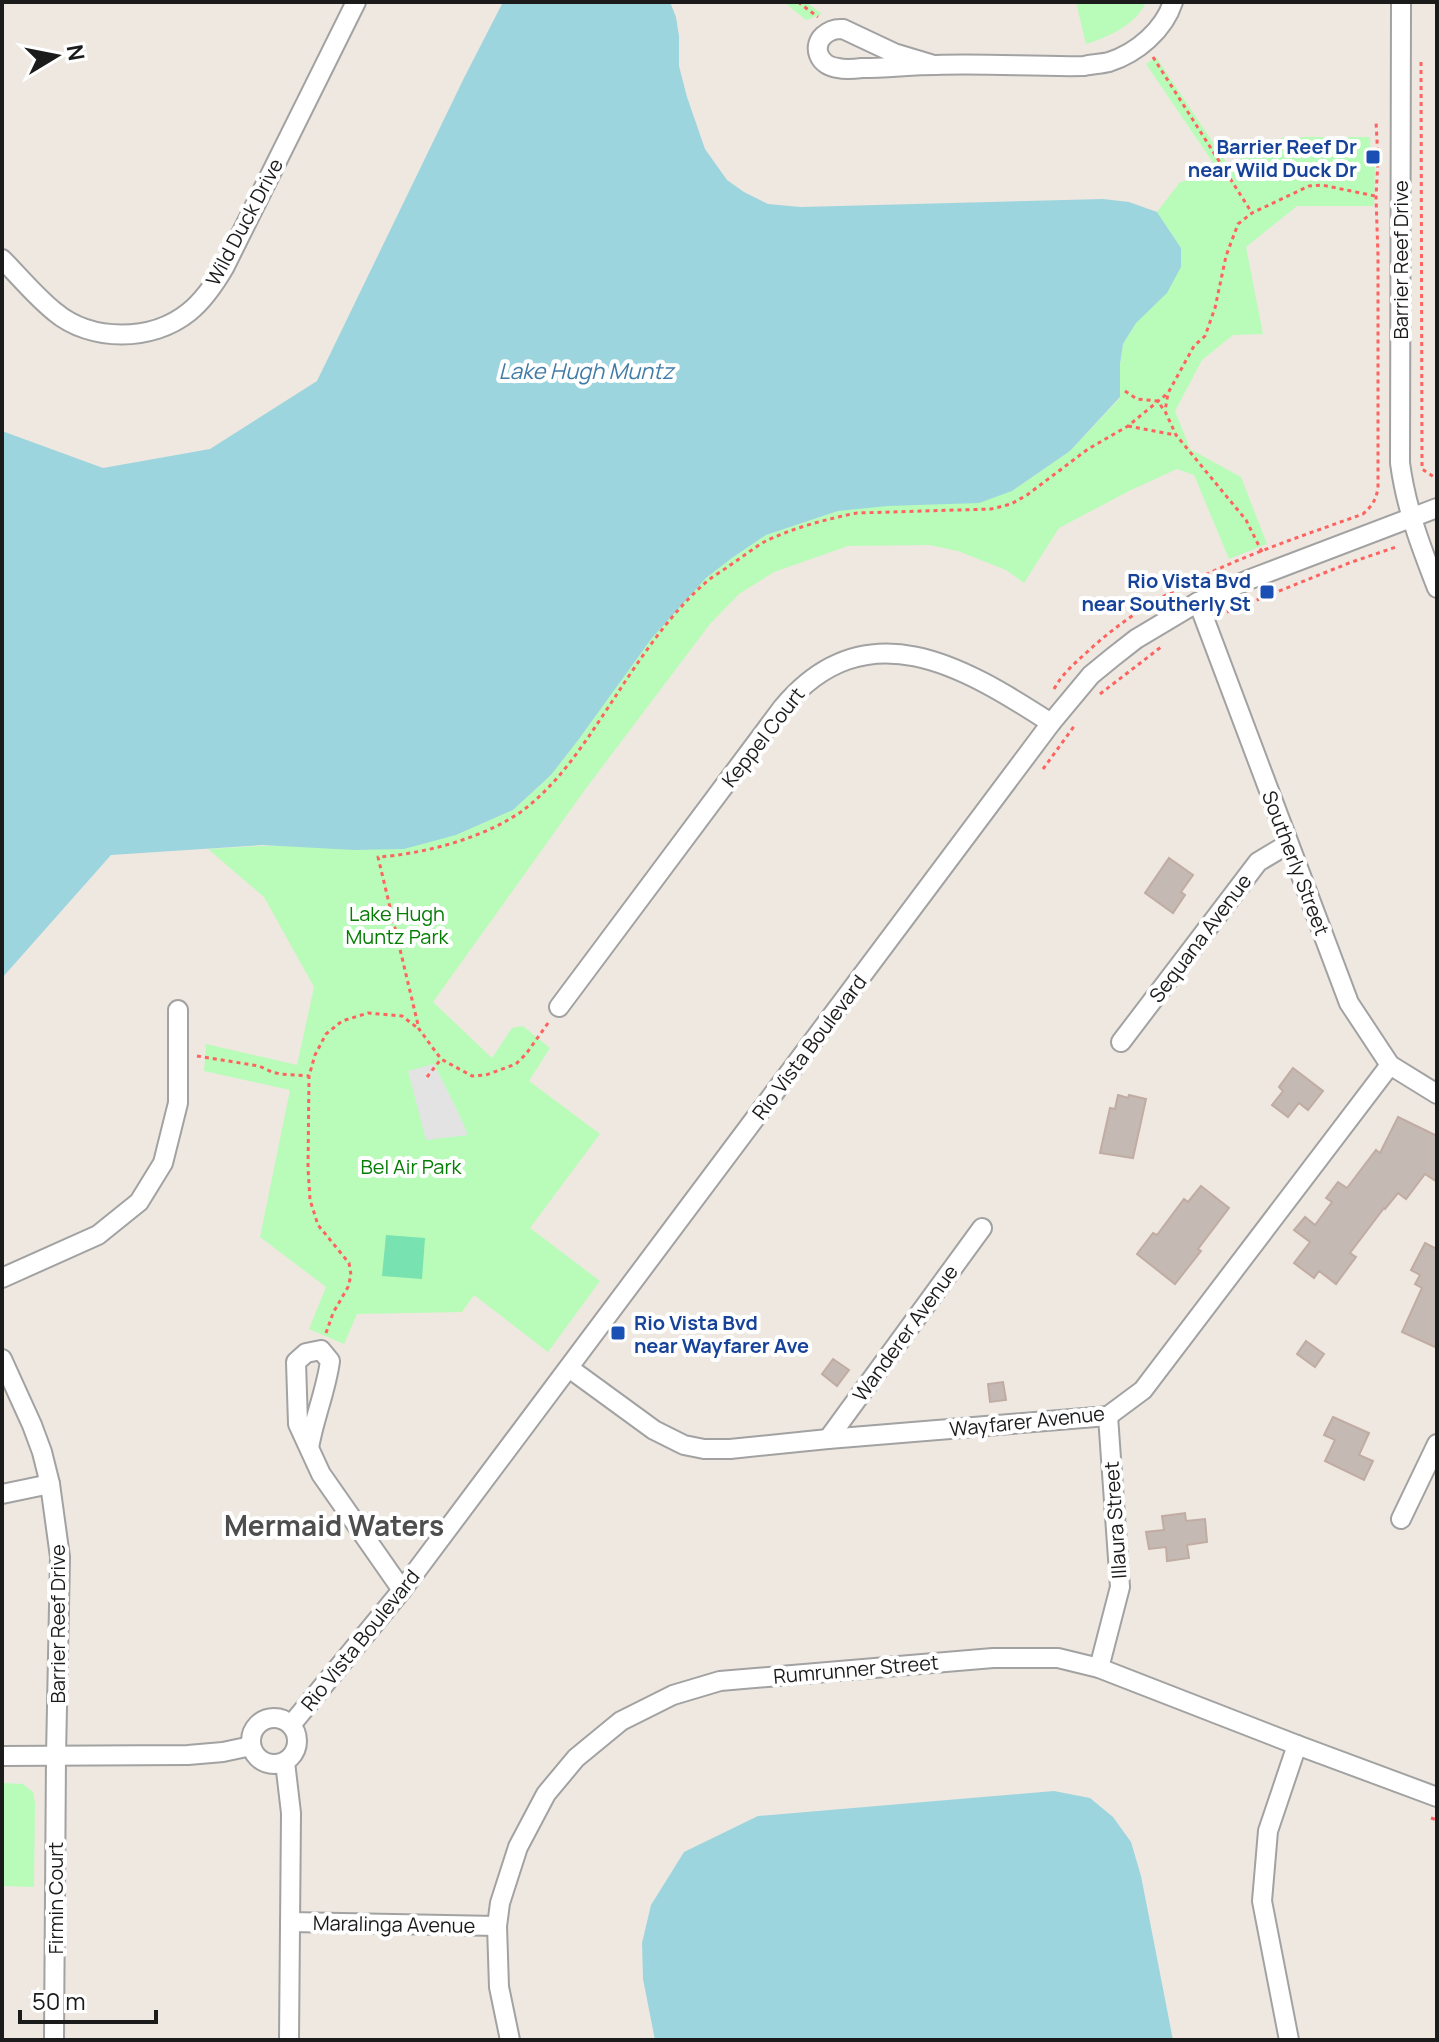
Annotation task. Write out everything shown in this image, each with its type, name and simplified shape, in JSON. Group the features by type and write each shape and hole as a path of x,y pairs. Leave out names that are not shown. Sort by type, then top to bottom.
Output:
{"street":[{"path":"934,65 906,58 843,29 825,34 818,49 819,58 827,65 840,69 934,65 1084,66 1108,62 1144,43 1159,27 1173,2"},
{"name":"Barrier Reef Drive","path":"1401,2 1400,463 1410,518 1437,588"},
{"name":"Wild Duck Drive","path":"2,259 55,313 89,330 110,334 141,333 187,314 200,302 224,268 351,7"},
{"name":"Rio Vista Boulevard","path":"291,1725 402,1590 1051,723 1091,675 1136,639 1198,602 1437,508"},
{"name":"Southerly Street","path":"1198,602 1349,1003 1390,1065 1437,1094"},
{"name":"Keppel Court","path":"559,1007 783,707 814,675 831,665 875,653 918,655 979,682 1051,723"},
{"name":"Sequana Avenue","path":"1121,1042 1258,862 1288,844"},
{"path":"2,1278 98,1235 139,1202 163,1163 178,1103 178,1010"},
{"name":"Wayfarer Avenue","path":"569,1368 654,1430 684,1445 704,1449 1108,1416 1143,1390 1390,1065"},
{"name":"Wanderer Avenue","path":"828,1439 982,1228"},
{"path":"309,1448 330,1361 321,1350 306,1353 296,1362 298,1424 309,1448 321,1474 402,1590"},
{"name":"Barrier Reef Drive","path":"2,1359 42,1452 50,1484 60,1557 56,1756"},
{"name":"Illaura Street","path":"1099,1668 1120,1587 1108,1416"},
{"path":"1401,1519 1437,1444"},
{"path":"2,1494 50,1484"},
{"name":"Rumrunner Street","path":"510,2040 499,1987 497,1926 500,1903 518,1847 546,1794 576,1758 621,1721 673,1695 720,1681 993,1658 1058,1658 1099,1668 1437,1797"},
{"path":"267,1719 284,1720 295,1732 297,1747 285,1762 269,1765 253,1752 251,1746 254,1730 267,1719"},
{"path":"1289,2040 1262,1901 1268,1831 1297,1745"},
{"path":"2,1756 188,1755 251,1746"},
{"name":"Firmin Court","path":"54,2040 56,1756"},
{"path":"285,1762 291,1813 289,2040"},
{"name":"Maralinga Avenue","path":"290,1922 497,1926"}],"path":[{"path":"798,2 835,29"},
{"path":"1144,43 1252,213"},
{"path":"1421,120 1422,469 1437,479"},
{"path":"1054,689 1060,678 1098,641 1139,610 1174,590 1262,552 1363,514 1372,506 1378,488 1379,411 1376,121"},
{"path":"1165,411 1168,393 1194,346 1205,336 1215,308 1226,256 1238,224 1252,213 1309,186 1322,185 1376,197"},
{"path":"1125,391 1137,399 1158,401 1176,435 1246,520 1262,552"},
{"path":"378,857 405,855 446,845 507,820 526,808 583,746 621,688 705,582 763,543 836,517 857,513 991,509 1011,504 1088,449 1128,426 1168,393"},
{"path":"1128,426 1176,435"},
{"path":"1227,612 1396,547"},
{"path":"1094,699 1168,642"},
{"path":"1043,769 1082,715"},
{"path":"374,850 419,1029"},
{"path":"321,1350 333,1313 348,1287 351,1275 349,1263 318,1225 310,1200 309,1076 326,1034 342,1021 368,1013 402,1016 419,1029 441,1059 472,1076 486,1075 516,1064 559,1007"},
{"path":"177,1055 259,1066 280,1074 309,1076"},
{"path":"427,1077 441,1059"},
{"path":"1431,1818 1437,1820"}],"green space":[{"path":"784,2 806,2 822,14 806,20"},
{"path":"1076,2 1146,2 1128,24 1086,44"},
{"path":"1156,57 1228,165 1284,137 1370,137 1371,162 1375,163 1374,206 1297,206 1246,247 1263,334 1233,335 1202,360 1175,411 1190,449 1241,477 1267,544 1229,559 1194,475 1177,469 1059,528 1024,583 1006,570 958,551 929,545 848,546 774,572 739,594 710,624 584,791 433,1002 492,1058 512,1028 523,1026 550,1048 529,1081 600,1134 530,1228 600,1281 548,1352 474,1295 462,1312 357,1314 344,1344 309,1329 326,1287 260,1237 290,1090 204,1071 206,1044 297,1065 314,987 264,897 208,849 456,835 513,810 551,775 652,638 706,578 766,535 838,511 1012,491 1070,451 1120,398 1123,344 1148,309 1181,248 1157,212 1180,182 1218,170 1146,64"},
{"path":"386,1235 425,1238 422,1279 382,1276"},
{"path":"2,1783 23,1784 33,1792 34,1887 2,1886"}],"shaded area":[{"path":"434,1064 468,1135 426,1140 408,1071"}],"water":[{"name":"Lake Hugh Muntz","path":"503,2 670,2 679,36 679,66 705,149 727,180 768,204 801,207 1103,199 1129,202 1157,212 1181,248 1181,267 1167,293 1136,323 1123,344 1120,397 1070,451 1012,491 979,503 838,511 766,535 732,558 706,578 652,638 551,775 513,810 456,835 404,849 354,850 262,845 111,855 2,978 2,431 103,468 210,449 317,381"},
{"path":"1054,1791 1090,1798 1113,1817 1131,1842 1141,1876 1173,2040 655,2040 643,1979 642,1943 651,1905 684,1852 758,1816"}],"building":[{"path":"1169,858 1193,875 1181,892 1185,895 1173,913 1145,893"},
{"path":"1293,1068 1323,1091 1308,1110 1299,1103 1288,1117 1272,1105 1283,1091 1279,1087"},
{"path":"1118,1095 1146,1099 1133,1158 1100,1153 1110,1108 1115,1109"},
{"path":"1398,1117 1437,1136 1437,1182 1425,1174 1406,1199 1398,1193 1350,1253 1356,1257 1336,1284 1319,1271 1314,1278 1294,1263 1310,1242 1294,1230 1305,1217 1315,1225 1332,1202 1326,1198 1338,1182 1347,1188 1376,1150 1380,1153"},
{"path":"1201,1186 1229,1208 1175,1284 1137,1254 1153,1233 1157,1235 1184,1199 1188,1202"},
{"path":"1425,1243 1437,1249 1437,1348 1402,1332 1422,1288 1415,1284 1420,1275 1411,1270"},
{"path":"1306,1341 1324,1354 1315,1367 1297,1354"},
{"path":"833,1359 849,1370 837,1386 822,1374"},
{"path":"1003,1382 1006,1400 990,1402 988,1384"},
{"path":"1333,1417 1369,1433 1359,1455 1373,1461 1364,1480 1325,1461 1335,1440 1324,1435"},
{"path":"1185,1513 1186,1521 1205,1519 1207,1542 1187,1545 1189,1558 1167,1561 1166,1547 1149,1549 1146,1532 1164,1530 1162,1516"}],"place":[{"name":"Barrier Reef Dr near Wild Duck Dr","path":"1373,157"},
{"name":"Rio Vista Bvd near Southerly St","path":"1267,592"},
{"name":"Rio Vista Bvd near Wayfarer Ave","path":"618,1333"}],"district":[{"name":"Mermaid Waters","path":"334,1525"}],"park label":[{"name":"Lake Hugh Muntz Park","path":"397,924"},
{"name":"Bel Air Park","path":"411,1166"}]}
